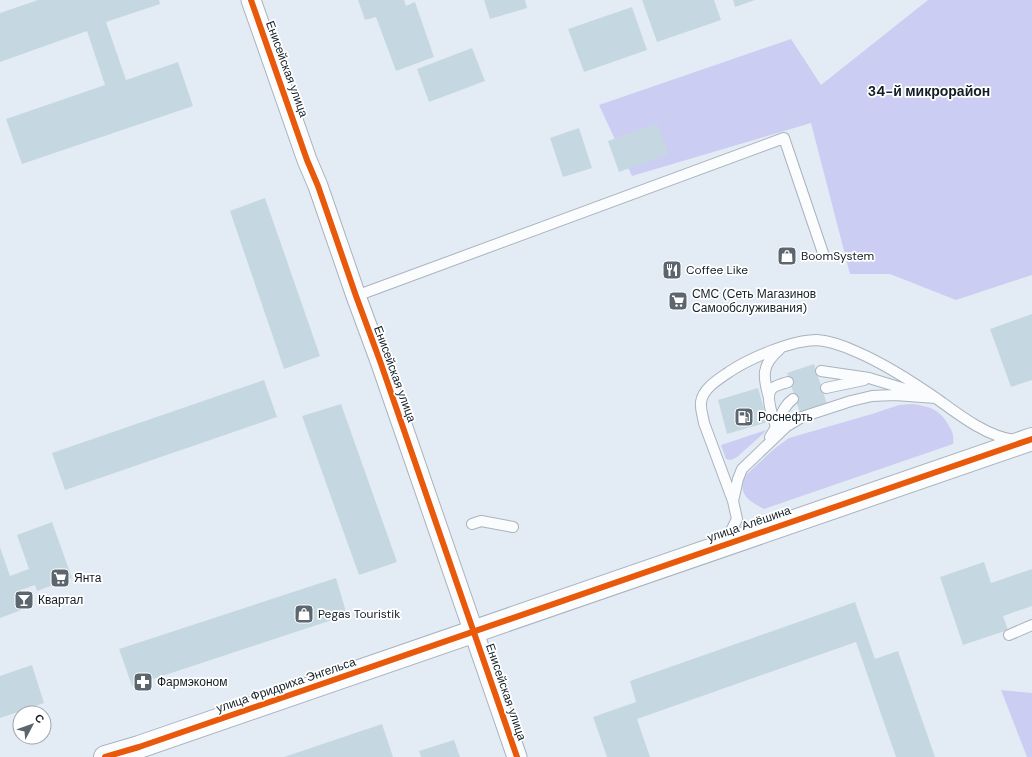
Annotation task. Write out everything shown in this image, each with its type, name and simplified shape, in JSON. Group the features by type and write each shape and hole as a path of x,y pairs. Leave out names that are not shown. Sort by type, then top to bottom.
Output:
{"street":[{"name":"Енисейская улица","path":"251,0 380,361 517,757"},
{"name":"улица Алёшина","path":"474,632 1032,438"},
{"name":"улица Фридриха Энгельса","path":"105,757 152,743 474,632"}],"lane":[{"path":"356,296 784,138 823,253"},
{"path":"724,545 737,519 733,501 704,423 701,410 702,397 718,380 733,370 766,353 805,341 818,340 839,344 875,360 901,374 959,415 991,434 1013,440 1032,438"},
{"path":"776,427 765,381 765,370 770,359 784,347"},
{"path":"821,371 869,378 936,398"},
{"path":"826,388 869,378"},
{"path":"769,398 772,388 788,382"},
{"path":"733,501 742,469 795,420 872,396 895,395 936,398"},
{"path":"761,450 776,427 786,405 793,399"},
{"path":"472,524 481,521 513,527"},
{"path":"1009,634 1032,625"}],"shaded area":[{"path":"928,0 1032,0 1032,275 956,300 890,274 850,274 811,123 632,176 599,105 791,39 821,85"},
{"path":"912,404 924,406 934,410 942,416 952,432 953,444 764,509 753,503 745,496 742,486 747,474 774,449 789,438 899,405"},
{"path":"766,430 737,457 731,460 726,459 721,445"},
{"path":"1001,690 1032,693 1032,757 1027,757"}],"building":[{"path":"38,0 159,0 160,4 106,22 126,80 178,62 193,106 22,164 6,119 105,85 87,31 0,62 0,13"},
{"path":"358,0 404,0 406,6 415,2 434,57 396,71 376,17 365,20"},
{"path":"484,0 525,0 527,8 490,19"},
{"path":"642,0 714,0 721,20 657,42"},
{"path":"733,0 755,0 735,7"},
{"path":"632,7 647,50 584,72 568,29"},
{"path":"472,48 485,81 429,102 417,69"},
{"path":"657,124 668,154 619,172 608,141"},
{"path":"579,128 592,168 563,177 550,138"},
{"path":"265,198 320,356 284,369 230,211"},
{"path":"1032,314 1032,380 1011,387 990,329"},
{"path":"814,364 828,407 801,416 787,373"},
{"path":"264,380 277,417 65,490 52,453"},
{"path":"758,388 768,422 727,434 718,400"},
{"path":"341,404 397,562 359,575 302,416"},
{"path":"52,522 72,578 37,591 35,585 21,590 27,608 0,618 0,547 10,576 29,569 17,535"},
{"path":"984,562 991,583 1032,569 1032,606 1003,616 1008,630 963,645 940,577"},
{"path":"336,578 347,615 132,686 119,649"},
{"path":"855,602 875,659 898,651 935,757 896,757 856,642 637,719 650,757 607,757 593,717 636,702 630,681"},
{"path":"32,665 44,703 38,705 12,705 12,714 0,718 0,676"},
{"path":"382,724 393,757 284,757"},
{"path":"454,740 460,757 421,757 419,751"}],"cycle path":[{"path":"251,0 380,361 517,757"},
{"path":"105,757 139,747 1032,439"}],"place":[{"name":"BoomSystem","path":"787,256"},
{"name":"Coffee Like","path":"672,270"},
{"name":"СМС (Сеть Магазинов Самообслуживания)","path":"678,301"},
{"name":"Роснефть","path":"744,417"},
{"name":"Янта","path":"60,578"},
{"name":"Квартал","path":"24,600"},
{"name":"Pegas Touristik","path":"304,614"},
{"name":"Фармэконом","path":"143,682"}],"district":[{"name":"34-й микрорайон","path":"929,91"}]}
